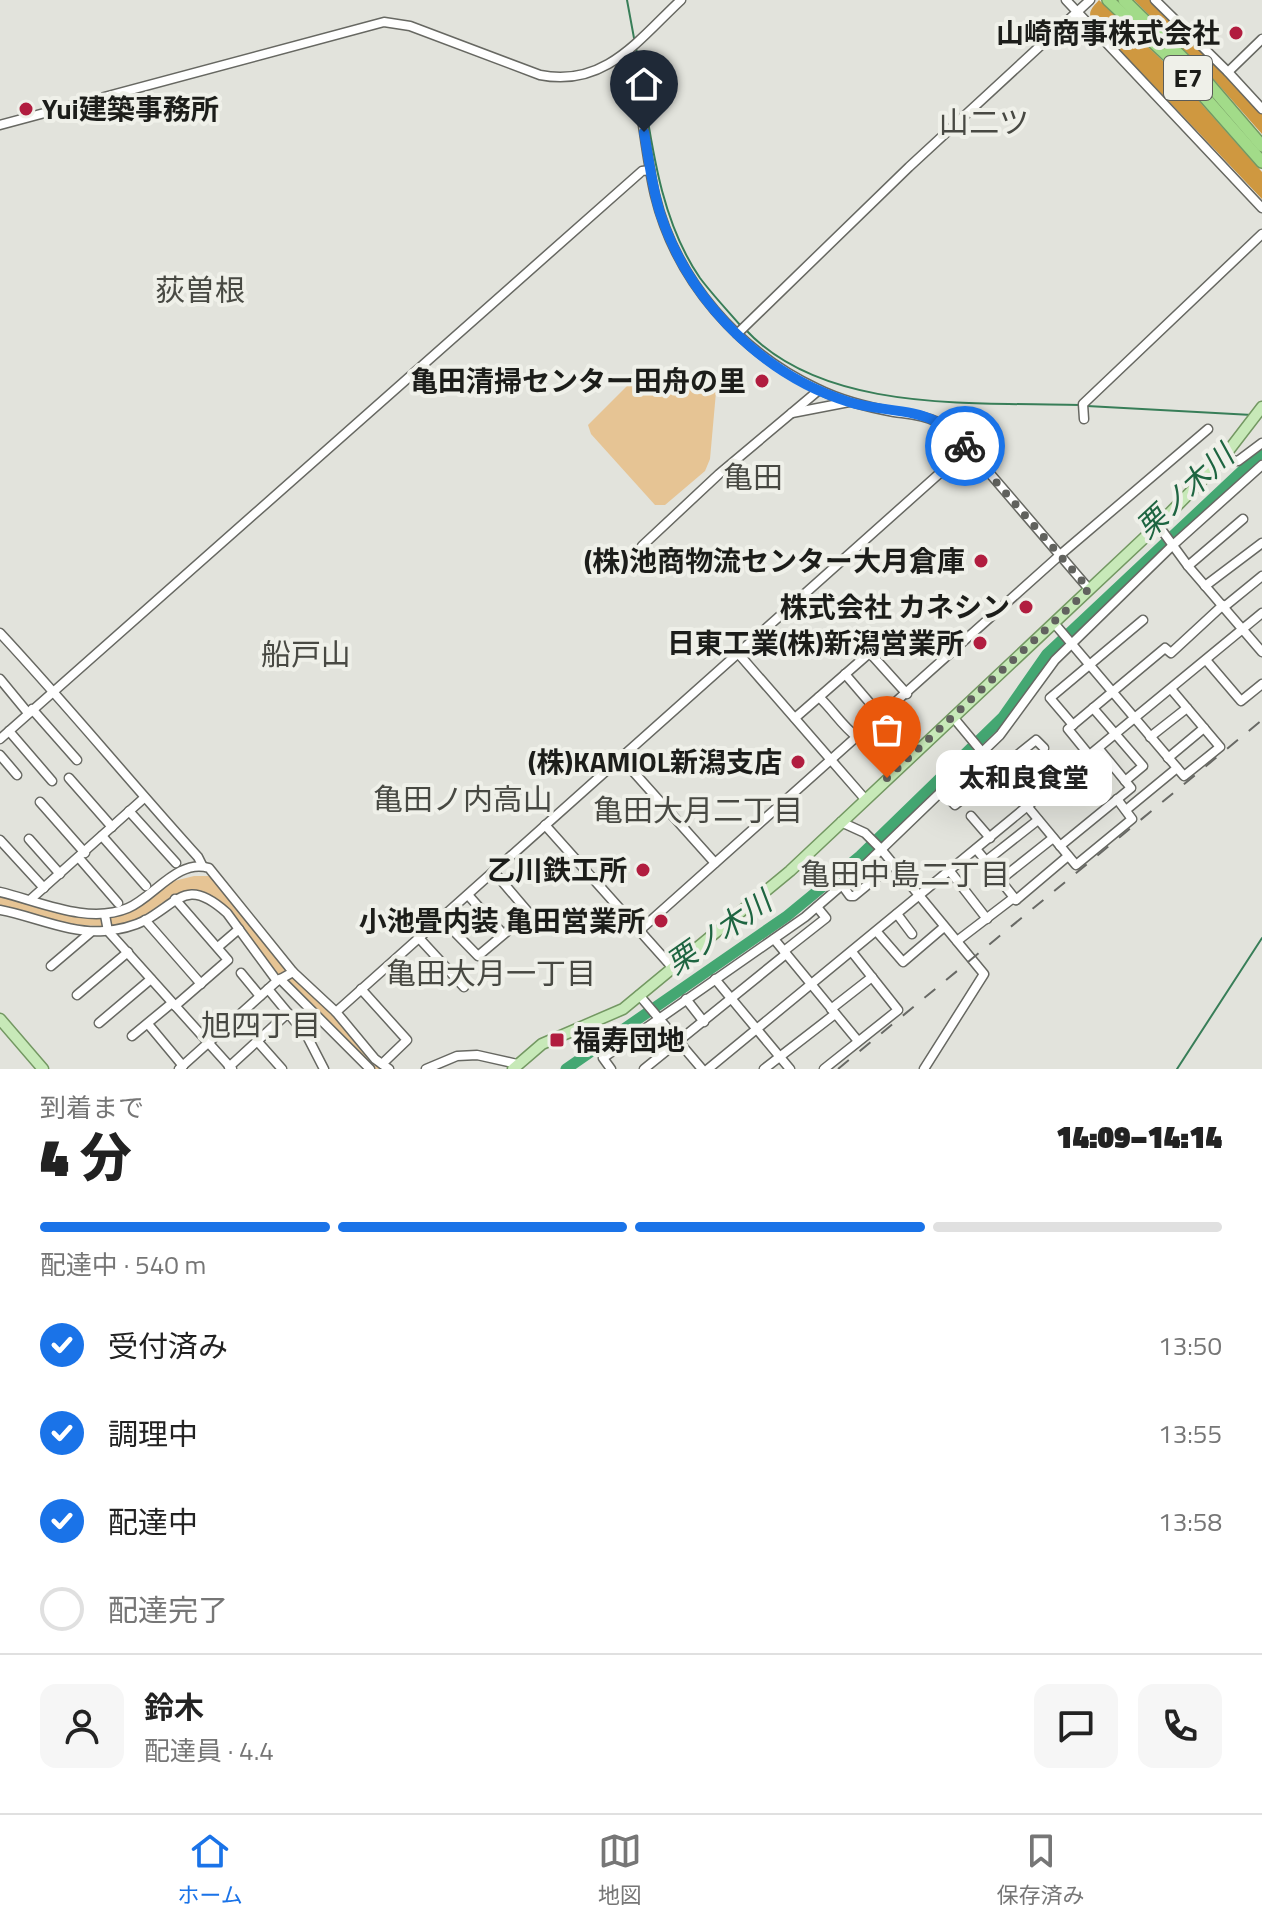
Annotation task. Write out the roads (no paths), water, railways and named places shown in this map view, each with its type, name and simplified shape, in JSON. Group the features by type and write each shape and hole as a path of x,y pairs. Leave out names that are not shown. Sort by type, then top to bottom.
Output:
{"highway":[{"name":"E7","path":"1108,0 1172,60 1262,162"},
{"name":"E7","path":"1124,0 1208,83 1262,146"}],"main road":[{"path":"515,1067 542,1044 644,999 672,967 790,871 1158,525 1223,459 1262,407"},
{"path":"0,1019 43,1069"}],"street":[{"path":"0,125 384,22 410,26 548,77 597,70 614,63 681,0"},
{"path":"1066,0 1262,208"},
{"path":"738,333 909,167 1090,0"},
{"path":"1155,0 1262,109"},
{"path":"1228,72 1262,39"},
{"path":"630,49 660,214 679,258 703,297 738,333 779,368 819,390 849,402 935,421 968,448 1089,589"},
{"path":"0,738 642,171 650,170"},
{"path":"1084,419 1083,404 1262,234"},
{"path":"642,546 719,474 819,390"},
{"path":"791,414 849,402"},
{"path":"639,931 1060,555 1208,429"},
{"path":"1223,459 1238,461 1262,443"},
{"path":"336,1012 968,448"},
{"path":"611,1069 603,1058 658,1015 774,939 842,885 1016,717 1046,670 1173,545 1262,465"},
{"path":"1188,566 1243,519"},
{"path":"1158,525 1188,566 1262,652"},
{"path":"1205,586 1262,539"},
{"path":"1090,756 1068,729 1165,648 1171,653 1262,576"},
{"path":"644,999 705,1069 877,932 1262,613"},
{"path":"1073,725 1050,698 1143,620"},
{"path":"1054,623 1184,776 1220,747 1171,689"},
{"path":"0,633 54,691 202,865 215,872 293,972 336,1012 386,1066 407,1040 361,989"},
{"path":"795,718 882,642"},
{"path":"737,652 865,799"},
{"path":"870,653 907,694"},
{"path":"1206,660 1241,701 1262,684"},
{"path":"845,674 881,716"},
{"path":"0,679 77,760"},
{"path":"819,697 857,737"},
{"path":"1093,708 1143,766 1125,781"},
{"path":"1150,737 1187,708"},
{"path":"953,717 1076,865 1132,819 1117,799"},
{"path":"1168,758 1204,728"},
{"path":"9,731 52,781"},
{"path":"941,790 955,805 1036,740 1044,748"},
{"path":"1060,846 1131,788 1099,749"},
{"path":"0,755 17,775"},
{"path":"622,759 715,863"},
{"path":"1126,810 1177,768"},
{"path":"69,778 112,827"},
{"path":"31,899 144,798"},
{"path":"40,802 118,903"},
{"path":"129,811 176,863"},
{"path":"971,816 990,838"},
{"path":"976,849 986,861 1038,820"},
{"path":"841,822 865,833 880,848 984,974 924,1069"},
{"path":"545,825 672,967"},
{"path":"102,836 146,886"},
{"path":"1016,900 1000,880 1053,838"},
{"path":"29,839 60,874"},
{"path":"0,840 44,888"},
{"path":"957,941 1012,899 1016,900 1068,856"},
{"path":"842,885 850,896 854,896 893,864"},
{"path":"0,892 63,909 105,915 130,908 184,869 202,865"},
{"path":"949,870 987,919"},
{"path":"441,918 478,956 529,913 494,872"},
{"path":"0,910 91,932 108,931 145,920 175,899 189,894 204,898 218,905 278,980 370,1069"},
{"path":"468,895 503,934"},
{"path":"132,1036 228,960 175,899"},
{"path":"644,1069 826,918 817,907"},
{"path":"897,914 912,934"},
{"path":"105,915 108,931 230,1068 288,1013"},
{"path":"145,920 201,984"},
{"path":"877,932 903,962 944,927"},
{"path":"218,947 239,929"},
{"path":"51,966 91,932"},
{"path":"419,938 464,987"},
{"path":"774,939 858,1041"},
{"path":"77,995 128,952"},
{"path":"824,1069 898,1010 852,952"},
{"path":"148,1024 181,1067 278,980 293,972"},
{"path":"241,973 288,1013 307,1036 324,1069"},
{"path":"764,1069 872,977"},
{"path":"99,1023 151,979"},
{"path":"715,979 790,1069"},
{"path":"686,999 704,1022"},
{"path":"258,1042 282,1069"},
{"path":"426,1069 457,1056 477,1055 515,1067"},
{"path":"486,1069 489,1058"}],"waterway":[{"path":"627,0 634,38"},
{"path":"636,48 656,167 673,225 700,278 740,325"},
{"path":"745,329 777,357 815,376 858,390 948,402 1080,405"},
{"path":"1087,406 1252,415"},
{"name":"栗ノ木川","path":"566,1069 787,916 860,856 1003,717 1047,654 1262,452"},
{"path":"1177,1069 1262,938"}],"railway":[{"path":"838,1069 1262,720"}],"place":[{"name":"山崎商事株式会社","path":"1236,33"},
{"name":"Yui建築事務所","path":"26,109"},
{"name":"亀田清掃センター田舟の里","path":"762,381"},
{"name":"(株)池商物流センター大月倉庫","path":"981,561"},
{"name":"株式会社 カネシン","path":"1026,607"},
{"name":"日東工業(株)新潟営業所","path":"980,643"},
{"name":"(株)KAMIOL新潟支店","path":"798,762"},
{"name":"太和良食堂","path":"887,778"},
{"name":"乙川鉄工所","path":"643,870"},
{"name":"小池畳内装 亀田営業所","path":"661,921"},
{"name":"福寿団地","path":"557,1040"}],"district":[{"name":"山二ツ","path":"984,123"},
{"name":"荻曽根","path":"200,291"},
{"name":"亀田","path":"753,478"},
{"name":"船戸山","path":"306,655"},
{"name":"亀田ノ内高山","path":"463,800"},
{"name":"亀田大月二丁目","path":"698,811"},
{"name":"亀田中島二丁目","path":"905,875"},
{"name":"亀田大月一丁目","path":"491,974"},
{"name":"旭四丁目","path":"261,1026"}]}
